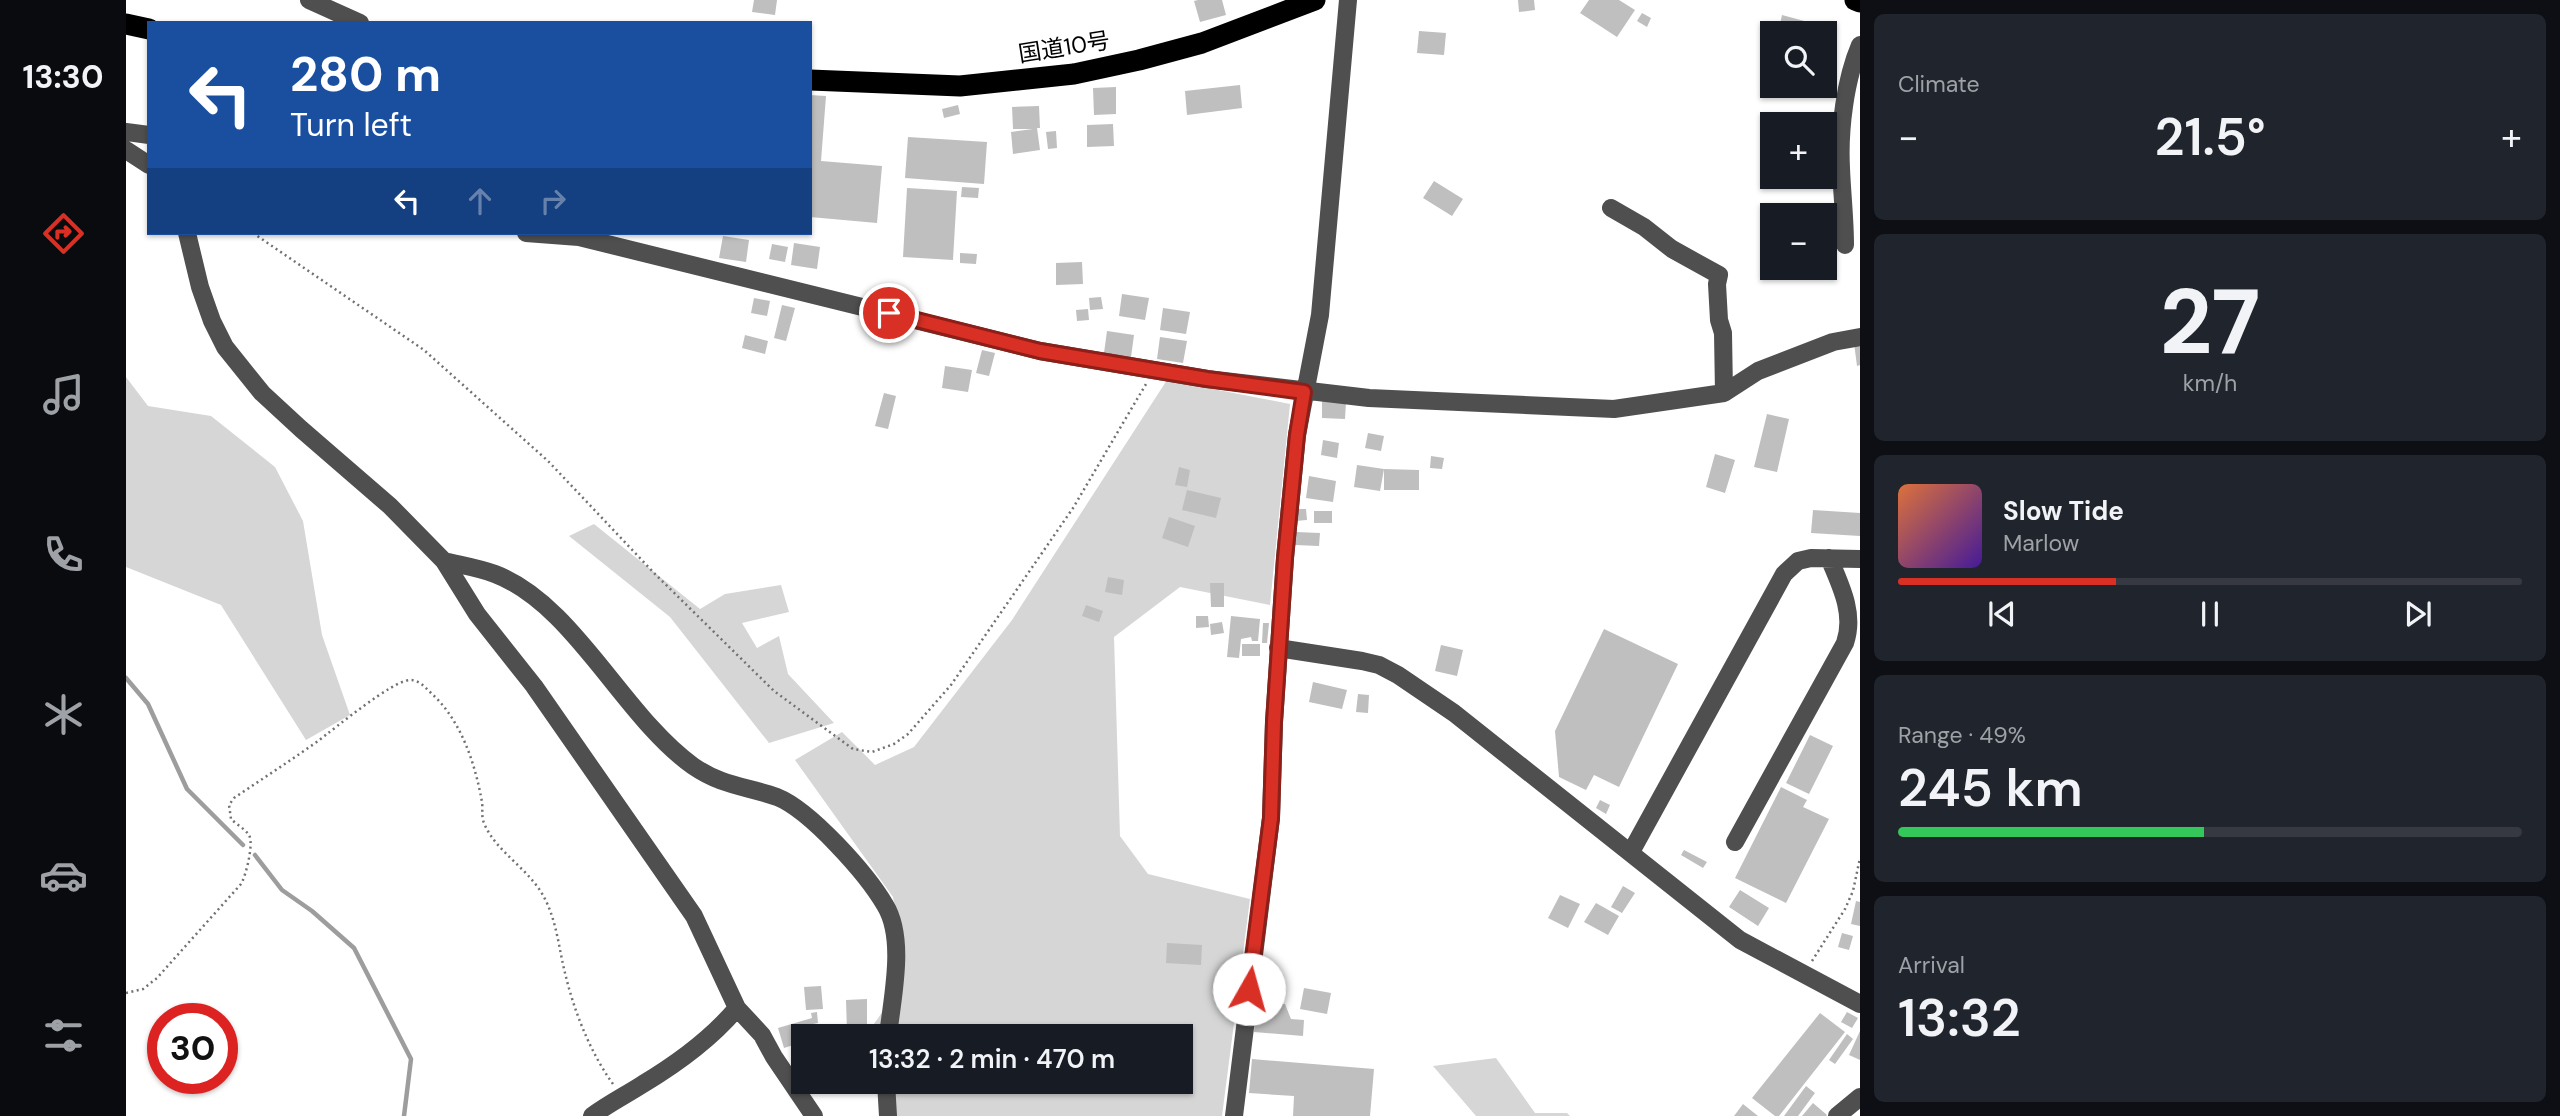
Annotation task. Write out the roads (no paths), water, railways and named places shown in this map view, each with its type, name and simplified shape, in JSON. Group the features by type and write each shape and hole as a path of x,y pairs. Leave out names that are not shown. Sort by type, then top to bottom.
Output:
{"highway":[{"name":"国道10号","path":"812,80 960,86 1074,74 1202,43 1315,0"},
{"path":"1855,0 1860,2"},
{"path":"126,24 147,29"}],"street":[{"path":"309,0 356,21"},
{"path":"1234,1116 1271,818 1278,648 1297,435 1320,314 1348,0"},
{"path":"1845,245 1840,165 1843,125 1850,68 1860,45"},
{"path":"126,132 147,135"},
{"path":"126,150 147,164"},
{"path":"1611,208 1644,227 1672,249 1719,275 1717,284 1719,320 1723,333 1724,393"},
{"path":"187,235 200,287 225,347 262,393 390,506 444,561 477,614 534,686 694,916 737,1008 762,1035 814,1116"},
{"path":"564,235 789,287 1040,351 1304,392 1614,409 1724,393 1758,371 1833,342 1860,337"},
{"path":"1735,842 1848,636 1850,616 1829,558"},
{"path":"1631,852 1784,574 1798,561 1860,559"},
{"path":"444,561 495,574 528,593 582,646 643,721 691,765 726,785 779,798 799,810 823,831 862,874 885,904 891,917 897,957 889,1024"},
{"path":"1278,648 1362,660 1398,675 1454,713 1740,940 1860,1004"},
{"path":"595,1115 690,1052 721,1027 737,1008"},
{"path":"887,1094 888,1116"},
{"path":"1837,1116 1860,1097"}],"waterway":[{"path":"126,678 148,704 187,789 243,845"},
{"path":"255,855 282,890 312,911 354,948 411,1059 404,1116"}]}
